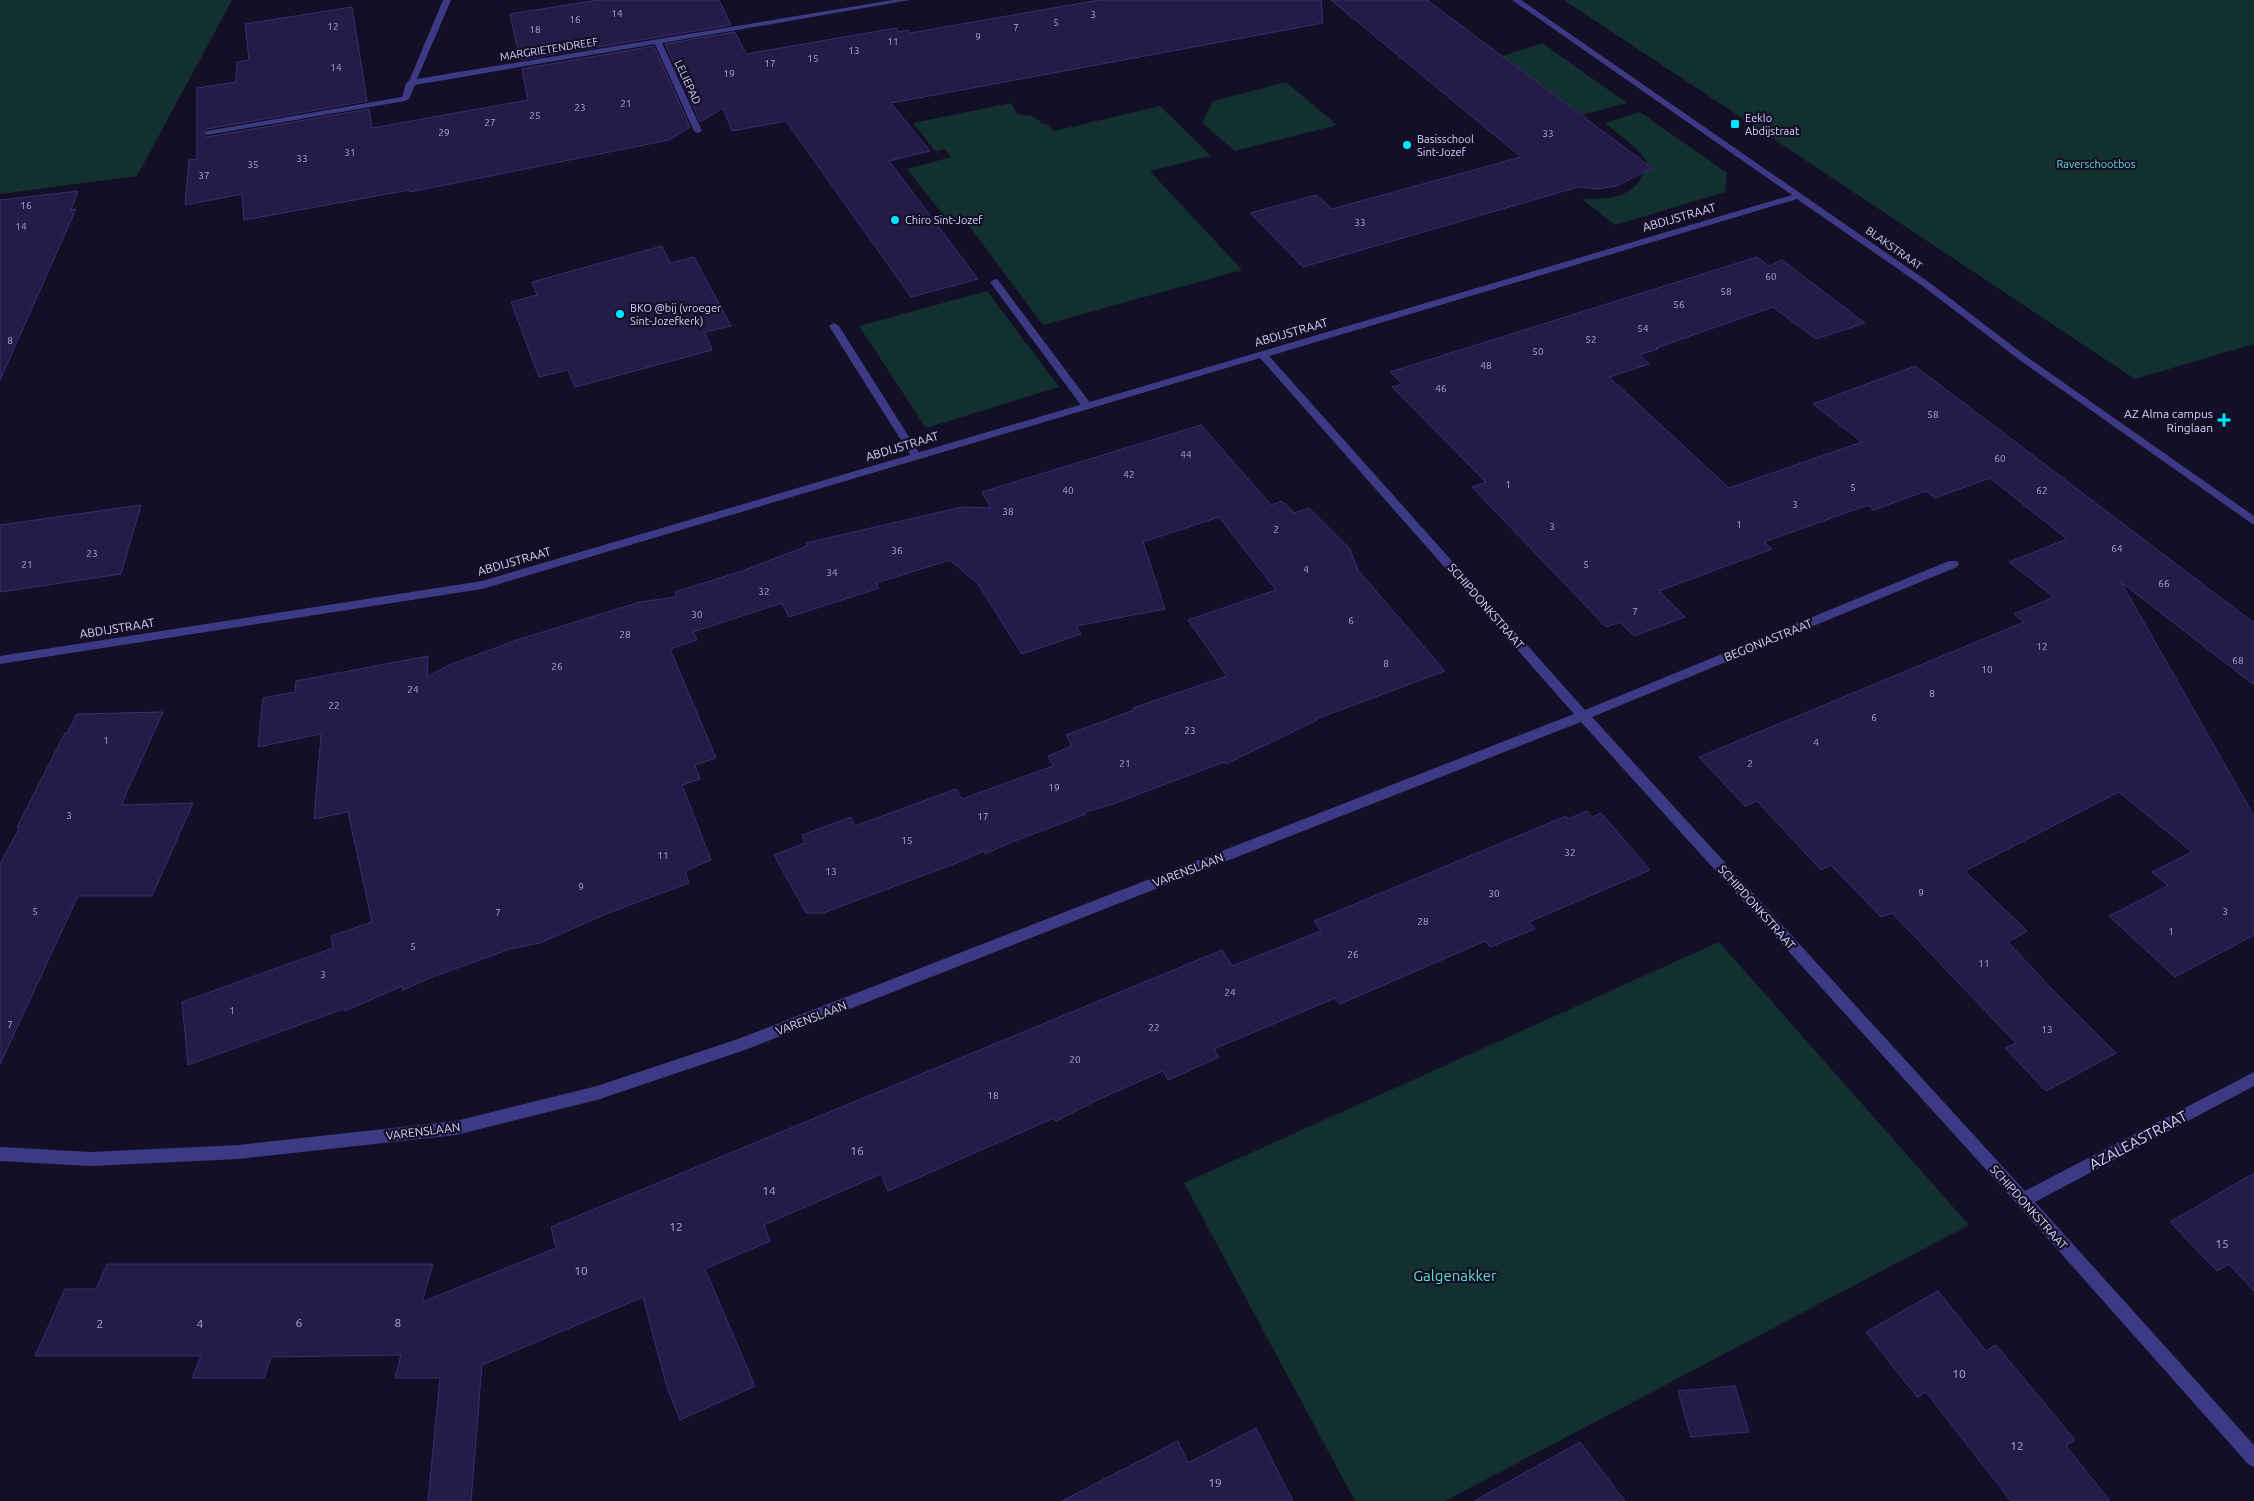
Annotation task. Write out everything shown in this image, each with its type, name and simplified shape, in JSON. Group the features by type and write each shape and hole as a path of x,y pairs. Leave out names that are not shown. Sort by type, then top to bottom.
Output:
{"street":[{"path":"207,133 405,99 410,83 447,0"},
{"name":"MARGRIETENDREEF","path":"410,83 906,0"},
{"name":"BLAKSTRAAT","path":"1516,0 1927,285 2024,359 2254,521"},
{"name":"LELIEPAD","path":"658,43 698,131"},
{"name":"ABDIJSTRAAT","path":"0,660 482,585 1798,196"},
{"path":"995,282 1087,406"},
{"path":"834,326 916,456"},
{"name":"SCHIPDONKSTRAAT","path":"1262,354 1583,716 2023,1200 2254,1458"},
{"name":"BEGONIASTRAAT","path":"1583,716 1953,564"},
{"name":"VARENSLAAN","path":"0,1154 91,1159 239,1152 456,1128 597,1093 740,1045 1583,716"},
{"name":"AZALEASTRAAT","path":"2023,1200 2254,1079"}],"green space":[{"path":"0,0 232,0 137,176 0,194"},
{"name":"Raverschootbos","path":"1564,0 2254,0 2254,344 2135,379"},
{"path":"1542,43 1627,103 1582,115 1502,56"},
{"path":"1286,82 1337,125 1235,151 1202,123 1213,101"},
{"path":"1011,103 1017,114 1032,116 1054,131 1160,106 1211,156 1150,171 1242,270 1043,325 967,223 952,226 907,169 951,157 945,149 935,151 913,123"},
{"path":"1640,112 1727,173 1725,192 1615,225 1582,199 1614,197 1624,194 1639,182 1647,161 1637,149 1605,123"},
{"path":"987,291 1059,387 926,428 859,326"},
{"name":"Galgenakker","path":"1719,942 1969,1225 1445,1501 1355,1501 1184,1183"}],"building":[{"path":"598,0 719,0 731,25 520,60 510,14"},
{"path":"1099,0 1321,0 1323,23 891,103 930,151 889,161 978,279 911,297 786,121 732,131 723,108 700,122 665,44 735,32 746,54 896,28 898,32 908,30 910,33"},
{"path":"1331,0 1427,0 1652,168 1616,186 1598,189 1578,187 1303,267 1250,213 1316,195 1332,209 1521,157"},
{"path":"352,7 367,101 207,129 201,134 207,137 369,109 372,128 528,100 522,69 654,46 690,127 669,140 410,192 409,190 244,220 242,194 185,205 189,160 197,159 197,88 236,82 237,62 249,60 245,24"},
{"path":"78,191 71,210 76,209 0,380 0,200"},
{"name":"BKO @bij (vroeger Sint-Jozefkerk)","path":"662,246 670,263 694,257 731,326 705,332 712,350 575,387 568,370 539,377 511,302 537,295 532,282"},
{"path":"1757,257 1769,266 1782,260 1865,323 1816,339 1773,307 1639,355 1649,364 1609,377 1729,488 1862,442 1813,404 1915,366 2254,623 2254,685 2121,582 2254,816 2254,935 2175,977 2109,916 2168,886 2152,872 2192,852 2119,792 1965,871 2027,931 2008,942 2116,1053 2046,1091 2005,1048 2016,1043 1892,913 1881,917 1831,865 1821,870 1757,801 1745,806 1699,757 2024,622 2014,614 2054,597 2009,562 2067,539 1990,478 1935,498 1926,491 1874,510 1868,505 1764,542 1772,549 1659,591 1685,617 1634,636 1620,622 1606,627 1472,487 1486,482 1392,387 1402,384 1390,372"},
{"path":"1201,425 1271,505 1282,501 1294,513 1309,508 1350,549 1358,570 1445,671 1316,719 1226,764 1224,762 1113,804 1085,812 1086,814 985,854 984,851 823,913 806,913 774,855 805,843 802,835 851,817 855,826 956,789 962,799 1053,766 1048,756 1072,746 1066,735 1134,710 1133,708 1227,676 1188,620 1276,590 1219,517 1143,542 1165,609 1076,626 1081,634 1022,654 978,584 950,560 876,583 879,588 789,617 782,603 693,632 697,640 670,649 716,758 695,765 700,779 682,785 711,860 685,871 689,883 606,914 540,943 510,949 435,976 403,990 402,986 345,1011 346,1008 188,1065 182,1002 333,948 331,936 372,922 348,812 314,819 321,734 258,747 263,698 295,692 296,681 428,656 427,677 449,665 517,640 640,602 676,597 675,592 742,571 807,546 806,543 962,507 991,508 982,492"},
{"path":"141,505 121,574 0,592 0,525"},
{"path":"163,712 121,805 193,803 152,896 78,896 0,1064 0,864 20,827 17,827 65,733 67,733 77,714"},
{"path":"1587,811 1592,817 1601,813 1650,870 1529,922 1535,929 1490,947 1485,941 1340,1004 1335,998 1214,1049 1219,1057 1168,1080 1163,1071 1099,1099 1056,1121 1054,1118 888,1191 881,1174 764,1225 770,1241 705,1269 755,1386 680,1420 666,1384 643,1297 482,1365 471,1501 428,1501 440,1378 395,1378 401,1355 271,1357 264,1378 192,1378 201,1356 35,1356 65,1289 96,1289 107,1264 433,1264 422,1302 556,1248 551,1227 1222,950 1232,966 1321,931 1314,921 1566,816 1568,819"},
{"path":"2254,1173 2254,1291 2229,1264 2217,1271 2170,1222"},
{"path":"1938,1291 1986,1351 1996,1345 2075,1440 2066,1446 2110,1501 2011,1501 1926,1392 1917,1397 1866,1332"},
{"path":"1735,1386 1749,1432 1691,1437 1678,1391"},
{"path":"1256,1428 1293,1501 1062,1501 1178,1441 1188,1463"},
{"path":"1580,1442 1625,1501 1474,1501"}],"place":[{"name":"Eeklo Abdijstraat","path":"1735,124"},
{"name":"Basisschool Sint-Jozef","path":"1407,145"},
{"name":"Chiro Sint-Jozef","path":"895,220"},
{"name":"BKO @bij (vroeger Sint-Jozefkerk)","path":"620,314"},
{"name":"AZ Alma campus Ringlaan","path":"2224,420"}]}
